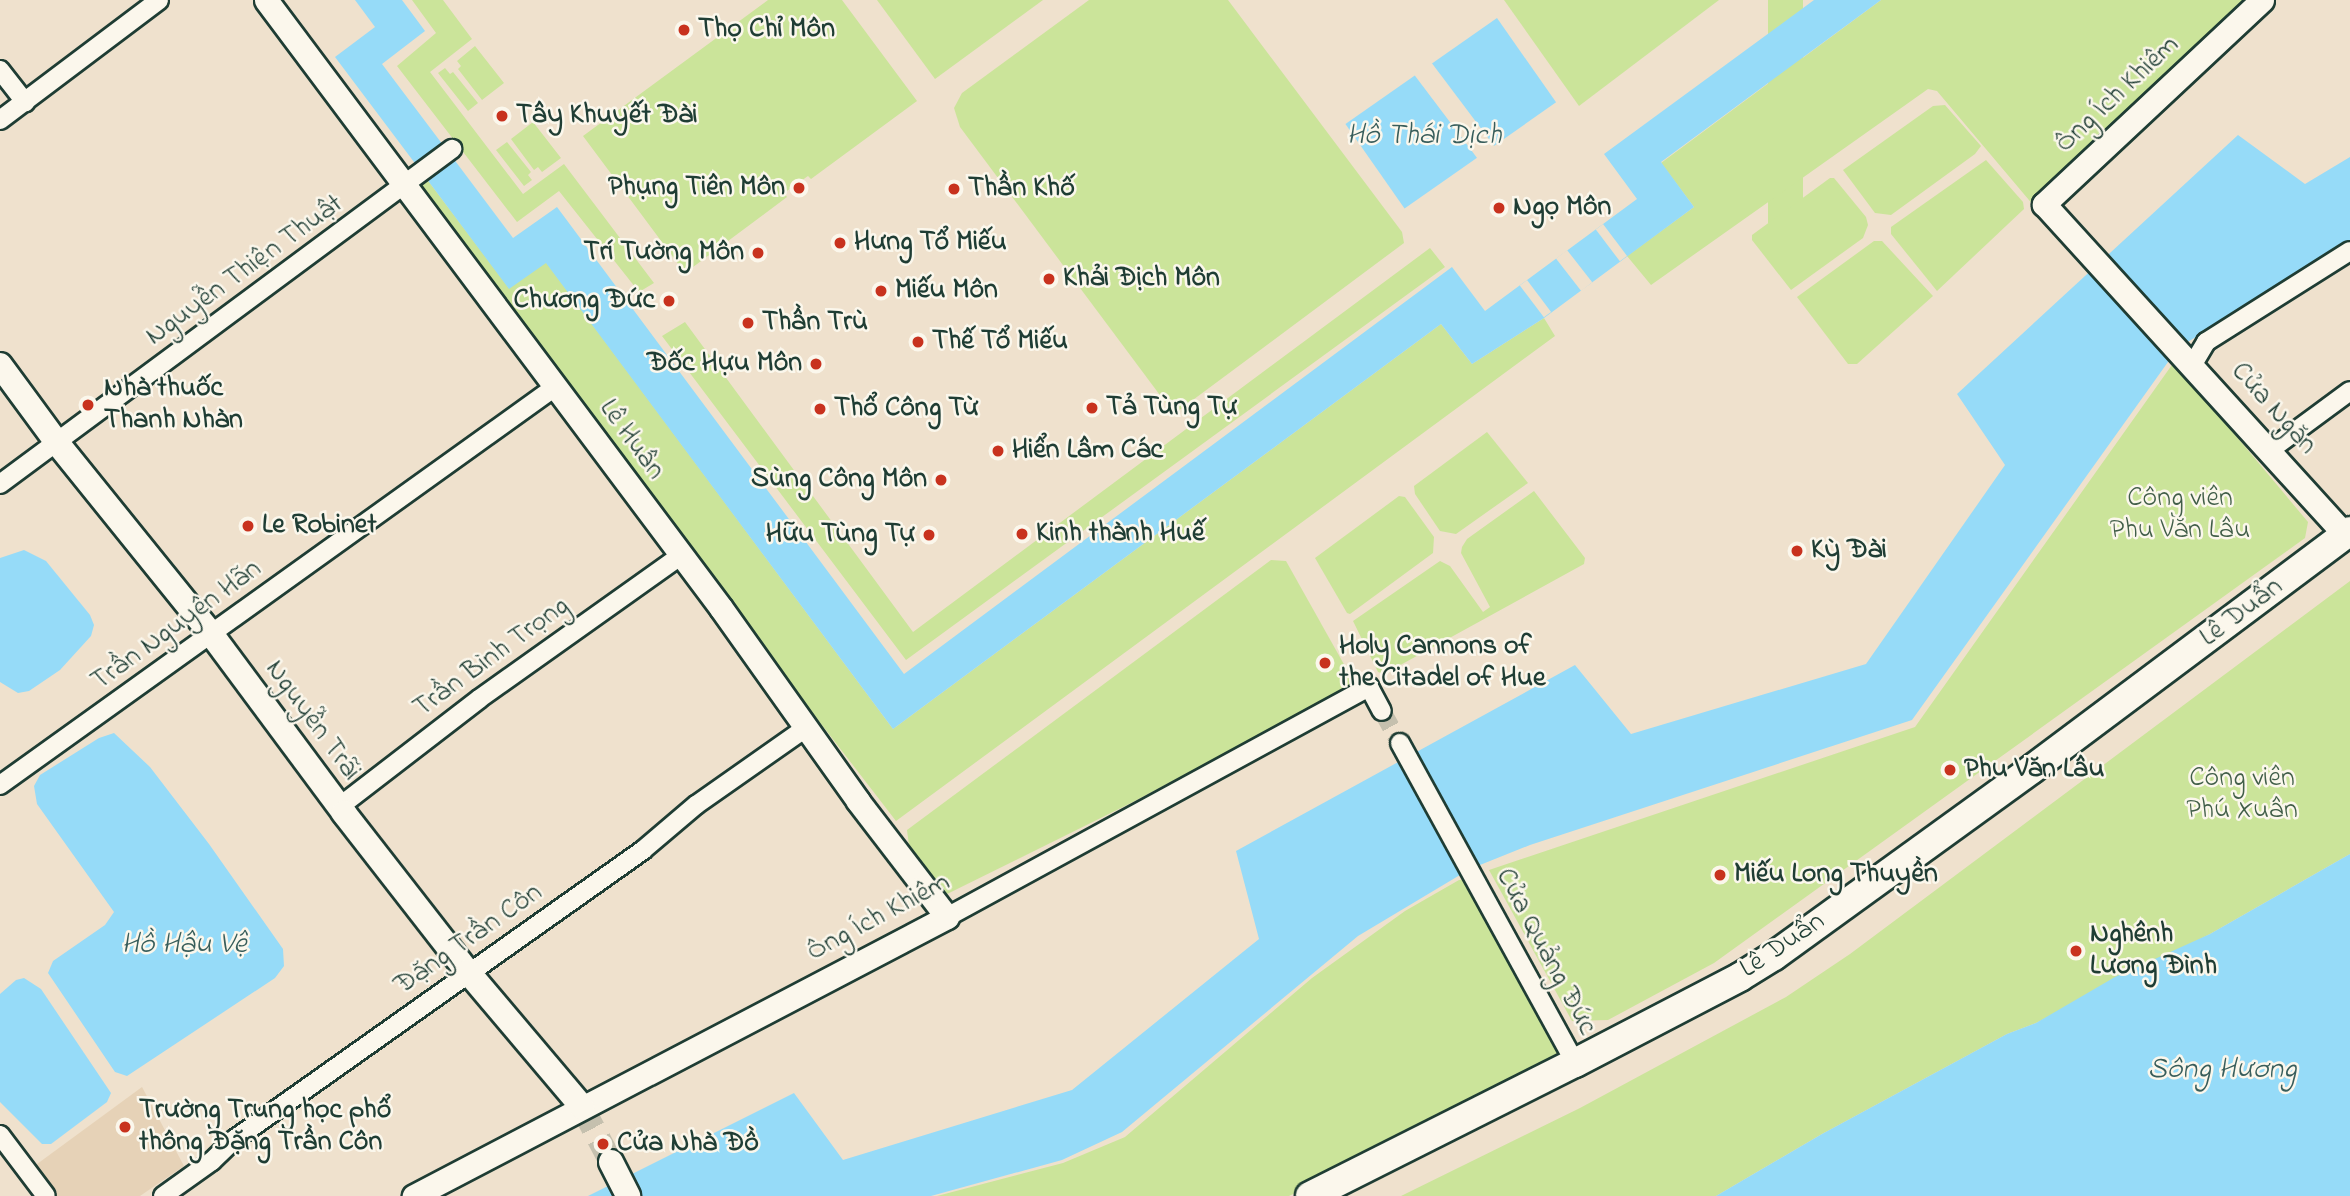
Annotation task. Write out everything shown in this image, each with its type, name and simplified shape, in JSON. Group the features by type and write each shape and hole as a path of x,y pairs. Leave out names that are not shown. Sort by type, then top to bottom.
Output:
{"main road":[{"name":"Nguyễn Trãi","path":"0,365 58,444 212,635 339,807 468,972 582,1107"},
{"name":"Lê Duẩn","path":"1347,1196 1579,1071 1774,956 2349,539"},
{"name":"Lê Duẩn","path":"1310,1196 1579,1071"},
{"path":"611,1162 628,1196"}],"street":[{"path":"0,120 159,0"},
{"name":"Lê Huân","path":"266,0 336,90 404,187 807,727 858,801 947,917"},
{"name":"Ông Ích Khiêm","path":"2095,259 2044,204 2262,0"},
{"path":"0,70 24,102"},
{"name":"Nguyễn Thiện Thuật","path":"0,484 58,444 452,149"},
{"path":"2188,359 2206,342 2350,251"},
{"name":"Cửa Ngăn","path":"2095,259 2349,539"},
{"name":"Trần Nguyên Hãn","path":"0,785 555,387"},
{"path":"2270,450 2350,391"},
{"name":"Trần Bình Trọng","path":"339,807 479,699 680,556"},
{"name":"Ông Ích Khiêm","path":"414,1196 947,917 1369,687 1382,711"},
{"name":"Đặng Trần Côn","path":"163,1196 235,1139 643,850 695,806 807,727"},
{"name":"Cửa Quảng Đức","path":"1400,743 1579,1071"},
{"path":"0,1135 46,1196"}],"shaded area":[{"name":"Trường Trung học phổ thông Đặng Trần Côn","path":"142,1087 184,1166 140,1196 56,1196 33,1167"}],"green space":[{"path":"412,0 443,0 472,39 430,72 523,194 564,164 654,283 639,292 559,191 517,222 397,66 436,33"},
{"path":"768,0 842,0 917,101 811,179 808,176 784,193 787,197 685,273 583,136"},
{"path":"877,0 1043,0 935,79"},
{"path":"1089,0 1228,0 1402,232 1404,243 1174,414 960,127 954,108 962,93"},
{"path":"1504,0 1719,0 1579,106"},
{"path":"1768,0 1803,0 1803,223 1768,223"},
{"path":"1881,0 2255,0 2262,12 2244,34 2045,219 1937,91 1928,89 1651,285 1627,256 1694,207 1661,163"},
{"path":"475,46 504,83 482,100 458,69 461,66 457,61"},
{"path":"445,68 450,74 453,72 478,103 468,111 438,73"},
{"path":"1945,105 1981,146 1975,154 1891,215 1875,213 1843,170 1933,106"},
{"path":"533,122 561,158 542,172 538,167 534,170 511,139"},
{"path":"507,142 531,172 528,175 532,180 524,186 496,150"},
{"path":"1986,160 2023,202 2024,209 1937,291 1891,234 1891,227"},
{"path":"426,178 509,288 546,262 893,729 1441,324 1472,364 1544,318 1555,336 896,821 410,191"},
{"path":"1830,178 1834,178 1866,217 1868,225 1863,238 1791,290 1752,240 1752,235"},
{"path":"1874,241 1882,241 1933,296 1857,364 1848,364 1797,297"},
{"path":"1430,248 1445,267 906,660 662,336 685,322 913,632"},
{"name":"Công viên Phu Văn Lâu","path":"2174,362 2308,522 2305,538 1714,963 1608,1020 1572,1021 1489,870 1915,727"},
{"path":"1487,432 1528,483 1456,534 1440,531 1415,494 1414,486"},
{"path":"1534,491 1585,558 1584,564 1384,674 1378,672 1353,621 1440,561 1450,566 1483,612 1490,607 1461,553 1462,547 1467,539"},
{"path":"1399,496 1405,497 1434,537 1433,553 1350,614 1347,613 1315,558"},
{"path":"1271,560 1286,561 1355,684 1131,803 941,897 910,853 907,830"},
{"name":"Công viên Phú Xuân","path":"2350,581 2350,854 2210,934 2036,1023 2007,1034 1822,1134 1716,1196 1401,1196 1580,1108 1786,997 1850,954"},
{"path":"1470,879 1559,1049 1558,1059 1548,1069 1289,1196 937,1196 1063,1163 1125,1137 1312,978 1405,911 1459,880"}],"water":[{"path":"355,0 402,0 425,31 382,64 443,145 417,166 335,57 375,27"},
{"path":"1814,0 1881,0 1661,162 1694,207 1544,318 1472,364 1441,324 893,729 546,263 509,289 426,178 453,158 513,238 557,207 904,674 1452,267 1485,311 1637,199 1604,154"},
{"name":"Hồ Thái Dịch","path":"1497,18 1556,102 1405,208 1345,124"},
{"path":"2238,135 2305,184 2350,157 2350,242 2178,348 1912,720 1530,845 1470,869 1358,936 1122,1132 1062,1160 931,1196 588,1196 794,1093 843,1160 1072,1090 1259,939 1236,851 1575,665 1631,734 1866,664 2005,465 1957,394"},
{"path":"24,550 46,561 90,615 94,625 91,636 60,670 29,691 18,693 0,682 0,558"},
{"name":"Hồ Hậu Vệ","path":"114,733 150,767 209,844 283,949 284,966 275,978 127,1076 115,1072 48,973 53,961 105,925 114,912 37,804 34,786 40,775 99,738"},
{"name":"Sông Hương","path":"2350,854 2350,1196 1716,1196 1822,1134 2007,1034 2036,1023 2115,977 2210,934"},
{"path":"24,978 41,989 111,1093 107,1102 51,1144 42,1144 0,1102 0,994 16,980"}],"pier":[{"path":"1431,62 1498,151 1481,163 1414,75"},
{"path":"1603,224 1627,256 1620,261 1596,229"},
{"path":"1567,250 1592,282 1581,291 1556,259"},
{"path":"1527,280 1551,312 1544,317 1520,285"}],"tunnel":[{"path":"1382,711 1400,743"},
{"path":"582,1107 611,1162"}],"place":[{"name":"Thọ Chỉ Môn","path":"684,30"},
{"name":"Tây Khuyết Đài","path":"502,116"},
{"name":"Phụng Tiên Môn","path":"799,188"},
{"name":"Thần Khố","path":"954,189"},
{"name":"Ngọ Môn","path":"1499,208"},
{"name":"Hưng Tổ Miếu","path":"840,243"},
{"name":"Trí Tường Môn","path":"758,253"},
{"name":"Khải Địch Môn","path":"1049,279"},
{"name":"Miếu Môn","path":"881,291"},
{"name":"Chương Đức","path":"669,301"},
{"name":"Thần Trù","path":"748,323"},
{"name":"Thế Tổ Miếu","path":"918,342"},
{"name":"Đốc Hựu Môn","path":"816,364"},
{"name":"Nhà thuốc Thanh Nhàn","path":"88,405"},
{"name":"Tả Tùng Tự","path":"1092,408"},
{"name":"Thổ Công Từ","path":"820,409"},
{"name":"Hiển Lâm Các","path":"998,451"},
{"name":"Sùng Công Môn","path":"941,480"},
{"name":"Le Robinet","path":"248,526"},
{"name":"Kinh thành Huế","path":"1022,534"},
{"name":"Hữu Tùng Tự","path":"929,535"},
{"name":"Kỳ Đài","path":"1797,551"},
{"name":"Holy Cannons of the Citadel of Hue","path":"1325,663"},
{"name":"Phu Văn Lâu","path":"1950,770"},
{"name":"Miếu Long Thuyền","path":"1720,875"},
{"name":"Nghênh Lương Đình","path":"2076,951"},
{"name":"Trường Trung học phổ thông Đặng Trần Côn","path":"125,1127"},
{"name":"Cửa Nhà Đồ","path":"603,1144"}]}
